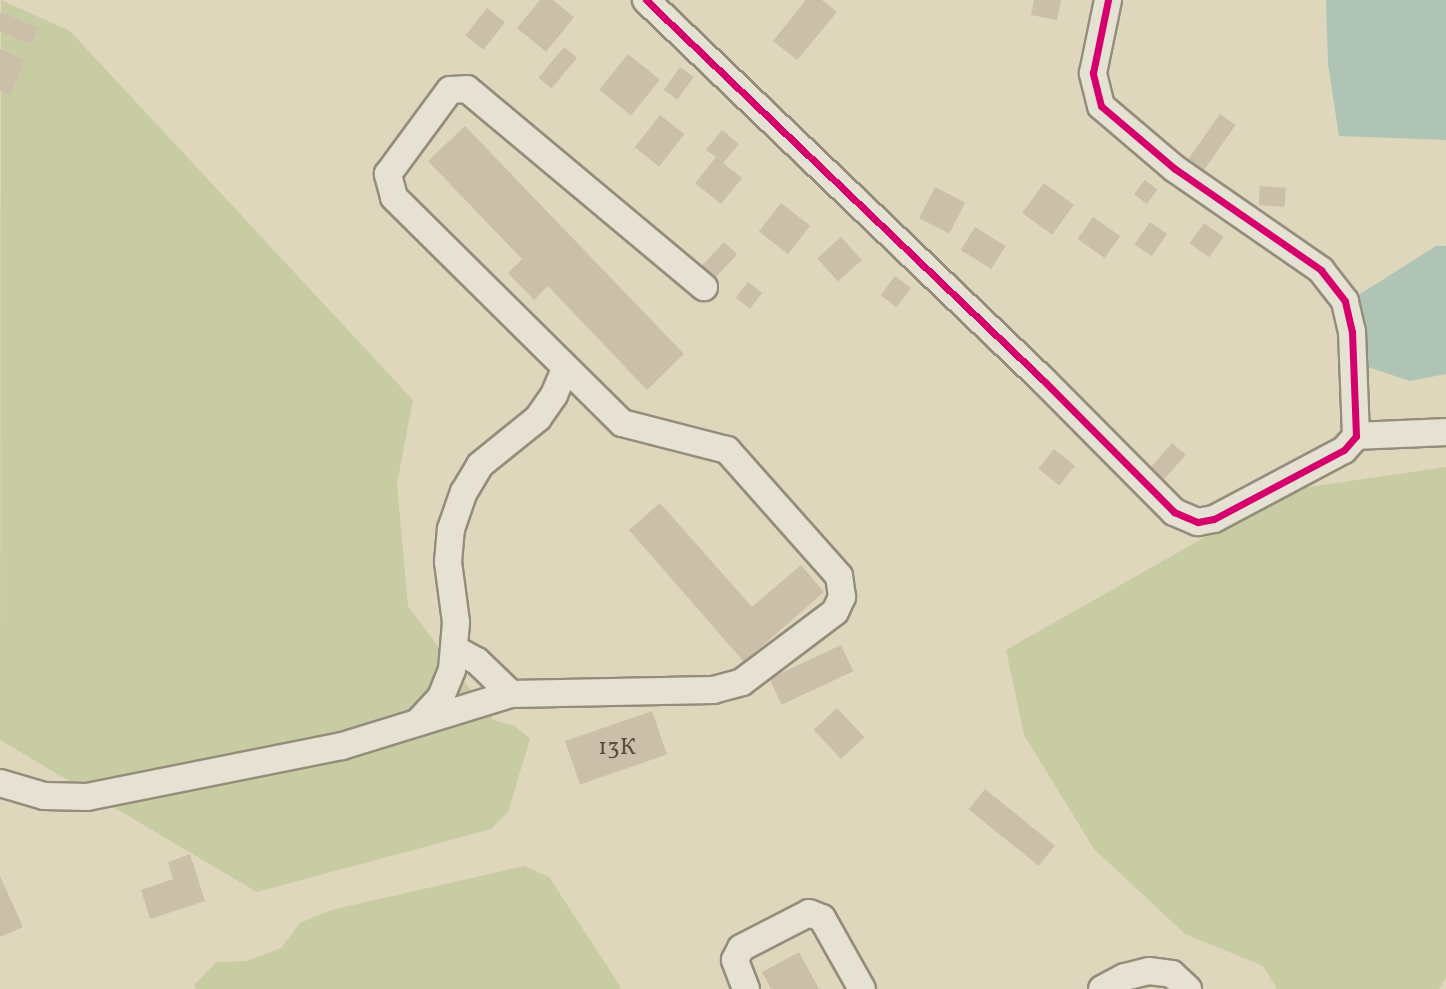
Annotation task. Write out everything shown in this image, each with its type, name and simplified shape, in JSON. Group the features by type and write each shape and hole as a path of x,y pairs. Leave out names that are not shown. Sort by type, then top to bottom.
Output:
{"street":[{"path":"646,0 1185,520 1214,519 1344,450 1356,436 1352,332 1345,301 1321,270 1175,169 1101,106 1093,73 1108,0"},
{"path":"0,783 44,796 87,797 342,746 511,694 713,690 742,682 835,612 842,597 839,576 727,450 622,423 565,369 388,187 388,174 450,90 467,89 704,287"},
{"path":"416,723 441,697 455,649 448,562 451,529 464,492 481,465 538,418 554,395 565,369"},
{"path":"1356,436 1446,432"},
{"path":"455,649 477,661 511,694"},
{"path":"746,989 735,960 741,948 809,913 822,918 862,989"},
{"path":"1102,989 1125,976 1149,971 1172,974 1188,989"}],"green space":[{"path":"1,0 70,31 413,400 397,484 408,606 493,720 515,726 530,739 508,812 491,829 257,892 0,740"},
{"path":"1446,467 1446,977 1439,989 1277,989 1263,966 1185,934 1094,849 1024,735 1006,650 1288,490"},
{"path":"524,866 549,877 622,989 196,989 194,985 216,962 247,961 281,948 300,923 331,910"}],"shaded area":[{"path":"1326,0 1446,0 1446,140 1339,136 1328,64"},
{"path":"1436,246 1446,246 1446,374 1410,381 1362,365 1357,296"}],"building":[{"path":"540,0 553,0 574,17 546,52 517,28"},
{"path":"806,0 822,0 837,12 797,60 773,41"},
{"path":"1034,0 1061,0 1057,20 1031,15"},
{"path":"487,8 505,22 484,50 465,36"},
{"path":"0,12 38,28 31,44 0,31"},
{"path":"564,47 577,58 551,89 538,78"},
{"path":"0,49 25,60 10,95 0,91"},
{"path":"628,54 660,80 631,116 599,90"},
{"path":"680,67 694,77 677,100 664,90"},
{"path":"1220,114 1236,125 1204,170 1188,159"},
{"path":"660,115 684,134 659,166 635,147"},
{"path":"465,126 684,354 647,390 548,286 534,300 508,273 522,259 428,161"},
{"path":"722,130 739,144 723,163 742,178 721,204 695,183 716,157 706,150"},
{"path":"1145,180 1158,190 1147,204 1134,194"},
{"path":"1044,183 1074,205 1052,235 1022,213"},
{"path":"1260,186 1286,188 1285,207 1259,205"},
{"path":"935,187 965,202 949,234 919,218"},
{"path":"781,203 810,226 788,254 759,231"},
{"path":"1093,217 1120,236 1105,258 1078,239"},
{"path":"1150,222 1167,234 1152,256 1135,244"},
{"path":"1204,223 1224,237 1209,257 1190,243"},
{"path":"975,227 1006,246 991,269 961,250"},
{"path":"841,237 862,260 838,281 817,258"},
{"path":"724,242 737,254 710,284 697,271"},
{"path":"895,276 911,288 897,307 881,295"},
{"path":"748,282 762,293 750,309 736,298"},
{"path":"1172,443 1186,455 1164,480 1150,468"},
{"path":"1054,449 1075,466 1059,485 1038,468"},
{"path":"660,503 752,607 801,565 824,592 744,662 629,530"},
{"path":"841,645 853,671 782,705 769,678"},
{"path":"837,708 864,737 841,759 814,730"},
{"path":"652,711 667,754 580,784 565,741"},
{"path":"985,789 1055,846 1039,866 969,809"},
{"path":"190,854 205,901 150,919 141,890 173,879 168,862"},
{"path":"0,876 23,927 0,937"},
{"path":"799,952 819,989 771,989 762,972"}],"cycle path":[{"path":"646,0 1044,381 1174,512 1198,522 1214,519 1344,450 1356,436 1352,332 1345,301 1321,270 1175,169 1101,106 1093,73 1108,0"}]}
